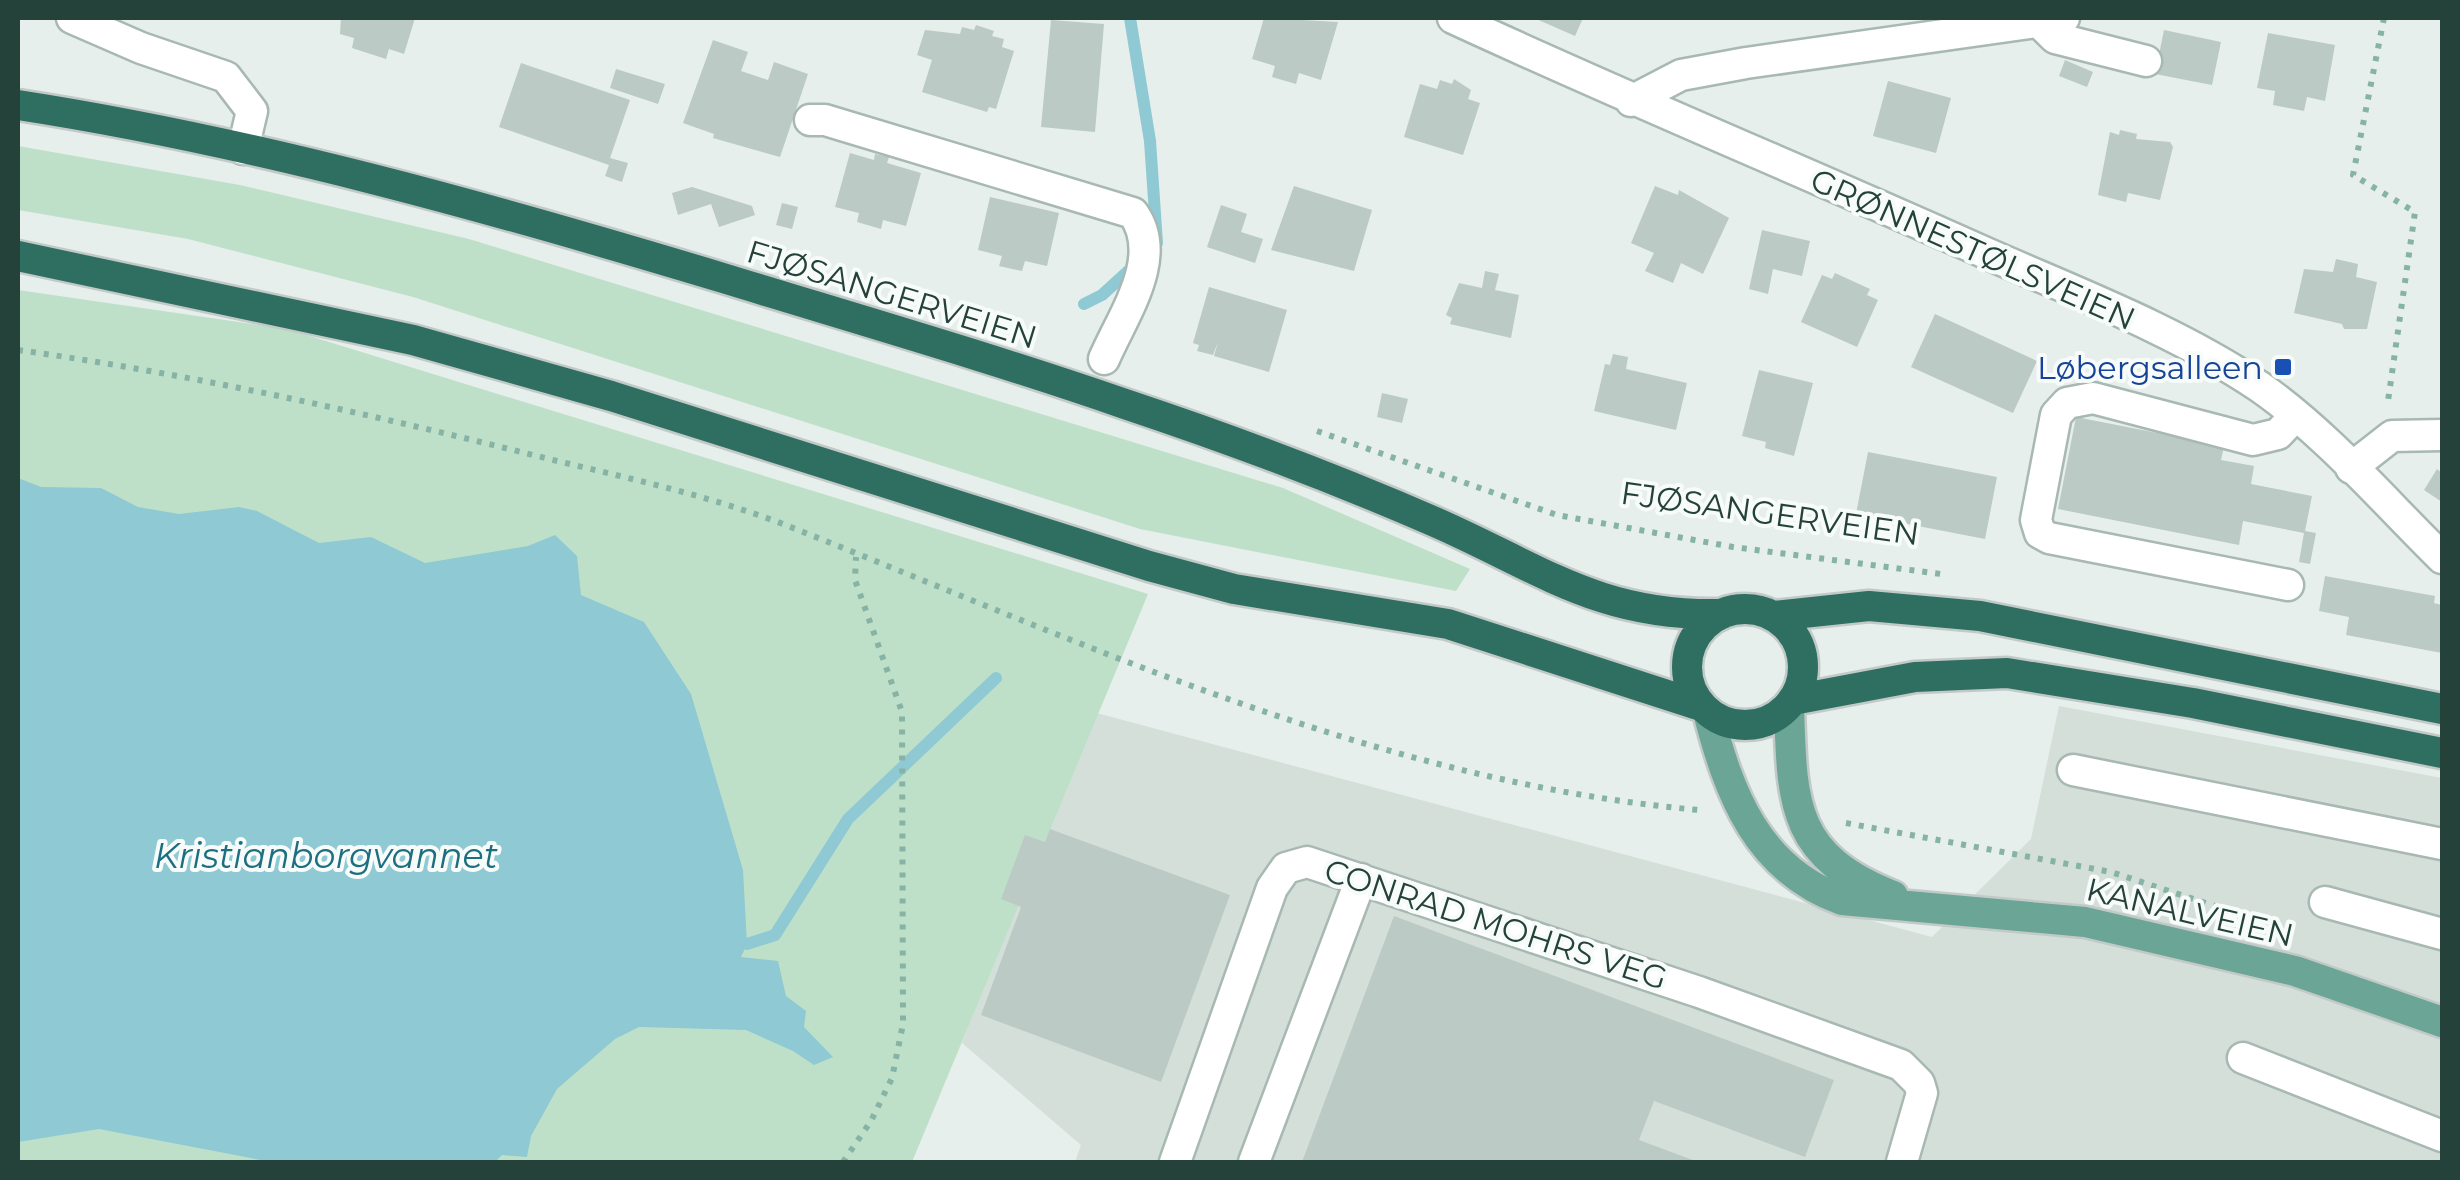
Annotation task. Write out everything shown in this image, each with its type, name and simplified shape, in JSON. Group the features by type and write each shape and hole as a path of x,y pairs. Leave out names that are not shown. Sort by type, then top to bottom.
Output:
{"highway":[{"name":"FJØSANGERVEIEN","path":"18,106 243,149 491,208 1124,403 1314,472 1441,524 1580,592 1659,611 1722,614"},
{"path":"18,256 413,340 611,396 1149,566 1234,589 1448,624 1704,709 1742,726 1768,720 1791,703 1915,676 2007,673 2193,703 2442,753"},
{"path":"1704,709 1688,678 1690,647 1697,633 1722,614 1746,609 1774,616 1869,606 1980,616 2442,708"},
{"path":"1774,616 1787,627 1802,654 1804,670 1791,703"}],"main road":[{"name":"KANALVEIEN","path":"1791,703 1791,761 1798,810 1808,839 1862,884 1914,904"},
{"name":"KANALVEIEN","path":"1704,709 1724,774 1744,818 1768,852 1793,877 1842,900 2085,922 2295,970 2442,1022"}],"street":[{"path":"72,18 141,48 226,77 252,111 243,149"},
{"name":"GRØNNESTØLSVEIEN","path":"1453,18 1632,102 1863,198 2185,344 2258,386 2296,415 2442,558"},
{"path":"1632,102 1682,75 2051,19 2055,38 2146,61"},
{"path":"810,120 824,120 1011,173 1133,212 1142,225 1148,256 1104,358"},
{"path":"2288,584 2049,538 2040,533 2036,520 2056,415 2067,403 2094,398 2253,440 2278,434 2296,415"},
{"path":"2351,468 2392,436 2442,435"},
{"path":"2073,770 2442,844"},
{"name":"CONRAD MOHRS VEG","path":"1175,1162 1277,876 1308,862 1751,1010 1901,1065 1919,1083 1922,1093 1902,1162"},
{"path":"1254,1162 1361,880"},
{"path":"2325,902 2442,934"},
{"path":"2242,1058 2442,1136"}],"path":[{"path":"2384,18 2353,175 2414,212 2386,416 2392,436"},
{"path":"18,350 117,364 357,412 587,468 786,525 856,557 1227,699 1418,757 1628,804 1699,810"},
{"name":"FJØSANGERVEIEN","path":"1306,427 1428,473 1574,519 1733,548 1948,575"},
{"path":"843,1162 871,1121 892,1078 903,1024 902,712 855,580 856,557"},
{"path":"1840,822 2111,872 2289,930"}],"shaded area":[{"path":"1037,697 1932,937 2031,839 2059,706 2442,778 2442,1162 1075,1162 1081,1145 962,1043 1009,916"}],"green space":[{"path":"18,146 240,185 469,239 1283,488 1470,569 1456,591 1140,529 413,297 188,239 18,210"},
{"path":"18,290 287,329 1148,594 912,1162 18,1162"}],"water":[{"name":"Kristianborgvannet","path":"18,478 41,487 101,488 138,507 179,514 239,507 257,511 319,543 371,537 425,563 528,546 555,535 577,556 581,595 644,622 691,694 743,870 747,944 741,957 778,961 786,996 806,1011 804,1027 833,1057 814,1065 746,1030 639,1027 615,1039 557,1089 531,1136 527,1157 502,1155 495,1162 271,1162 99,1129 18,1142"}],"building":[{"path":"341,18 415,18 404,54 389,49 386,59 352,48 354,38 340,34"},
{"path":"1264,18 1338,22 1321,80 1299,73 1296,84 1272,77 1275,66 1252,59"},
{"path":"1534,18 1583,18 1575,36"},
{"path":"1051,20 1104,24 1095,132 1041,127"},
{"path":"976,25 994,31 992,36 1004,39 1002,47 1014,51 996,109 989,107 987,112 922,92 932,60 917,55 925,30 960,34 962,27 974,30"},
{"path":"2164,30 2221,42 2212,85 2155,74"},
{"path":"2268,33 2335,45 2325,101 2307,97 2304,111 2273,105 2275,91 2257,88"},
{"path":"713,40 748,52 741,71 768,80 774,62 808,74 780,157 713,138 714,134 683,123"},
{"path":"2065,60 2093,72 2087,87 2059,76"},
{"path":"521,63 630,100 610,158 628,163 622,182 605,176 609,165 499,127"},
{"path":"616,69 665,84 658,104 610,88"},
{"path":"1454,79 1471,90 1468,99 1480,103 1463,155 1404,137 1420,84 1437,89 1440,80 1452,84"},
{"path":"1888,81 1951,98 1936,153 1873,136"},
{"path":"2120,130 2137,134 2136,139 2170,142 2173,147 2160,200 2128,193 2126,202 2098,195 2110,132 2119,135"},
{"path":"850,153 874,160 875,154 889,157 887,163 921,173 906,226 883,220 881,229 857,222 859,213 835,207"},
{"path":"1294,186 1372,210 1354,271 1271,250"},
{"path":"1655,186 1678,195 1679,190 1729,218 1703,274 1681,263 1673,283 1645,271 1654,253 1631,243"},
{"path":"692,187 752,206 755,215 719,227 711,204 678,215 672,193"},
{"path":"990,197 1059,213 1047,266 1025,261 1022,271 999,266 1002,256 978,250"},
{"path":"782,203 798,207 792,229 776,225"},
{"path":"1221,205 1247,214 1241,232 1263,239 1255,263 1207,247"},
{"path":"1762,230 1810,241 1802,276 1773,269 1768,294 1749,289"},
{"path":"2336,259 2358,264 2356,277 2377,282 2367,329 2344,329 2342,324 2294,313 2304,269 2333,272"},
{"path":"1485,271 1499,274 1495,290 1519,295 1511,338 1450,324 1452,318 1446,315 1459,283 1482,288"},
{"path":"1835,273 1870,289 1867,295 1878,300 1857,347 1801,322 1822,275 1832,279"},
{"path":"1209,287 1287,310 1269,372 1214,356 1218,342 1213,355 1197,351 1199,345 1193,343"},
{"path":"1935,314 2037,361 2013,413 1911,367"},
{"path":"1613,354 1628,357 1626,369 1687,383 1676,430 1594,411 1605,364 1610,365"},
{"path":"1759,370 1813,383 1794,456 1765,448 1766,442 1742,436"},
{"path":"1382,393 1408,399 1402,423 1377,417"},
{"path":"2076,417 2224,446 2221,460 2254,466 2251,484 2312,496 2305,531 2316,533 2310,564 2299,562 2304,533 2243,521 2239,545 2058,509"},
{"path":"1868,452 1997,477 1985,539 1856,514"},
{"path":"2437,469 2442,473 2442,502 2424,490"},
{"path":"2325,576 2435,596 2434,603 2442,605 2442,653 2346,635 2349,617 2319,611"},
{"path":"1050,829 1230,895 1161,1082 981,1015 1021,907 1001,899 1025,835 1045,842"},
{"path":"1394,916 1834,1080 1805,1157 1654,1101 1639,1140 1698,1162 1302,1162"}],"waterway":[{"path":"1130,18 1150,141 1157,243"},
{"path":"1084,304 1102,295 1136,264"},
{"path":"747,944 775,935 848,819 996,678"}],"place":[{"name":"Løbergsalleen","path":"2283,367"}]}
